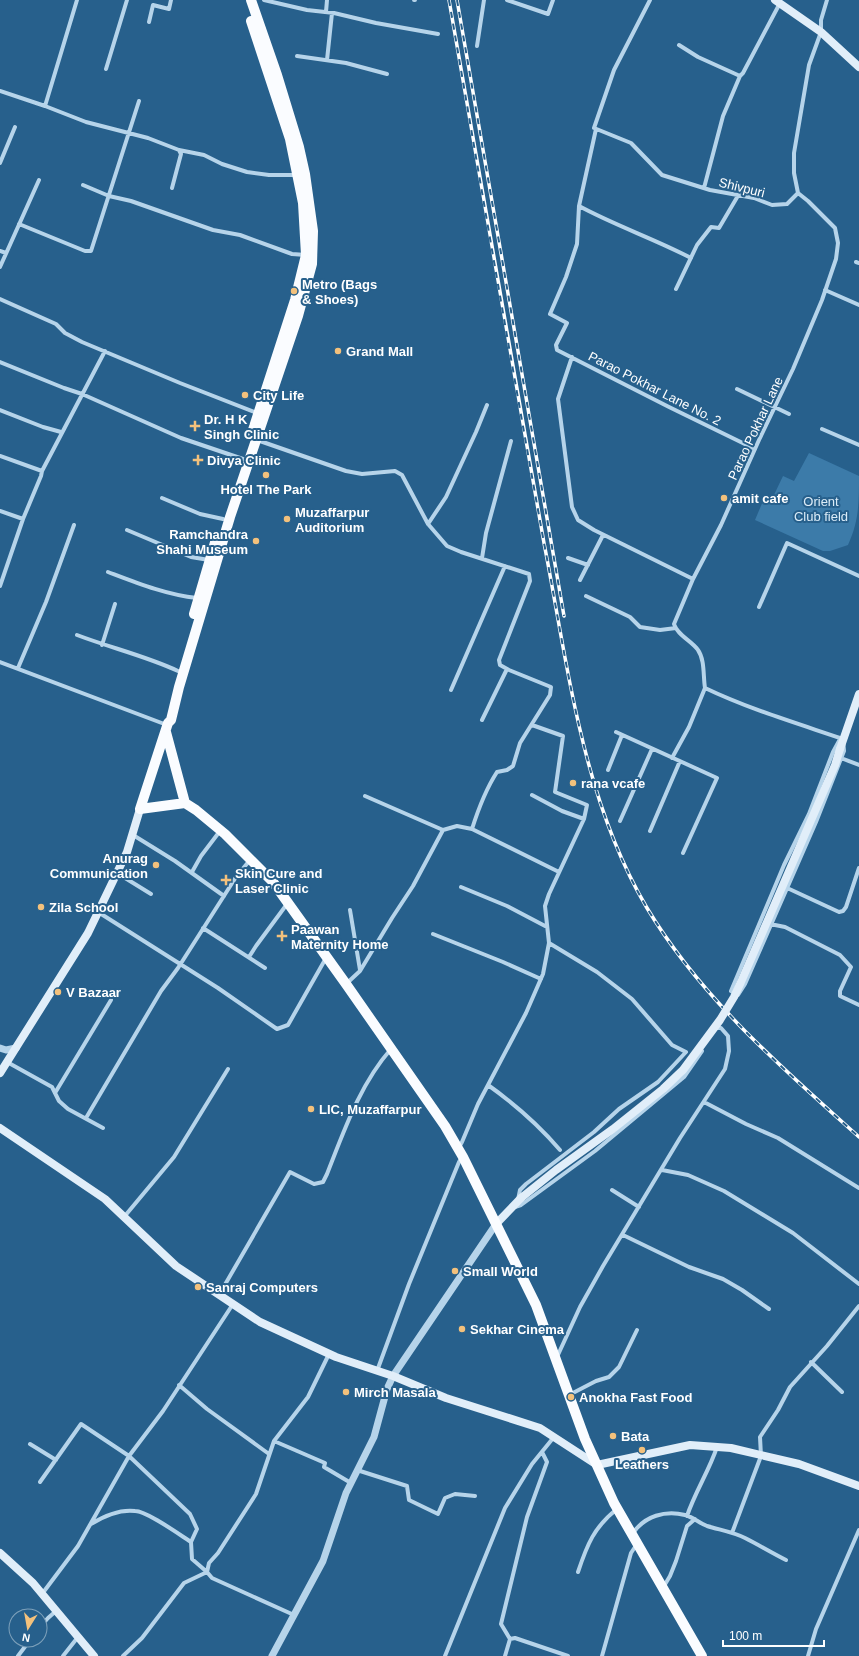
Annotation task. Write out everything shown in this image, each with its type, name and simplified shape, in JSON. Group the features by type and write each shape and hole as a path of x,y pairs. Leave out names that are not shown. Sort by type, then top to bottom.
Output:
{"main road":[{"path":"185,803 166,720 198,598 295,300 306,255 306,229 298,175 290,139 244,0"},
{"path":"0,1073 88,933 127,852 167,727 171,720 179,687 230,517 257,440 306,289 312,264 313,231 305,174 277,75 251,0"},
{"path":"778,1 821,32 859,67"},
{"path":"496,1224 517,1202 556,1170 608,1133 663,1089 683,1070 720,1020 741,982 835,765 859,694"},
{"path":"140,809 185,803 220,830 273,882 445,1126 536,1305 568,1396 617,1508 662,1589 702,1656"},
{"path":"0,1128 105,1199 176,1266 260,1322 329,1354 393,1376 446,1398 540,1428 597,1465 690,1445 731,1448 798,1464 859,1486"},
{"path":"832,1476 840,1474 859,1481"},
{"path":"832,1476 836,1482 859,1492"},
{"path":"0,1553 33,1583 94,1656"}],"street":[{"path":"45,106 77,0"},
{"path":"106,69 128,0"},
{"path":"149,22 153,5 169,9 171,0"},
{"path":"264,0 307,10 332,13 383,25 438,34"},
{"path":"326,12 327,0"},
{"path":"477,46 484,0"},
{"path":"507,0 548,14 553,0"},
{"path":"650,0 614,70 594,128 596,129 579,206 619,226 691,258"},
{"path":"798,193 794,173 794,153 809,65 821,32 821,20 827,0"},
{"path":"704,188 722,116 740,76 778,1"},
{"path":"327,60 332,13"},
{"path":"679,45 698,57 740,76"},
{"path":"297,56 346,63 387,74"},
{"path":"0,91 86,122 148,138 179,150 204,156 222,164 247,172 269,175 298,175"},
{"path":"19,224 85,251 90,251 139,101"},
{"path":"0,163 15,128"},
{"name":"Shivpuri","path":"596,129 631,143 662,174 677,180 704,188 739,194 780,205 787,204 798,193"},
{"path":"172,188 181,154 179,150"},
{"path":"0,267 39,180"},
{"path":"83,185 109,196 131,201 213,230 240,235 277,250 292,254 306,255"},
{"name":"Parao Pokhar Lane","path":"676,628 674,624 693,579 727,514 755,448 793,369 825,290 837,254 838,235 832,224 798,193"},
{"path":"676,289 697,245 711,227 719,228 739,194"},
{"name":"Parao Pokhar Lane No. 2","path":"579,206 576,244 566,277 550,314 567,323 556,345 557,350 669,407 755,448"},
{"path":"0,251 6,253"},
{"path":"825,290 859,305"},
{"path":"0,298 56,324 65,333 105,351 258,413"},
{"path":"0,586 23,519 42,471 61,432 105,351"},
{"path":"572,357 558,399 572,507 578,520 603,535 693,579"},
{"path":"0,362 82,394 181,438 243,459"},
{"path":"737,389 789,414"},
{"path":"428,524 446,497 487,405"},
{"path":"0,410 43,427 61,432"},
{"path":"822,429 859,445"},
{"path":"257,440 346,471 362,474 395,471 402,475 428,524 447,546 529,574 530,581 499,660 500,666 551,687 550,695 520,743 513,766 507,770 497,772 477,813 472,829"},
{"path":"482,558 486,533 511,441"},
{"path":"0,456 42,471"},
{"path":"162,498 200,514 223,519"},
{"path":"0,511 23,519"},
{"path":"18,668 46,602 74,525"},
{"path":"127,530 191,557 210,560"},
{"path":"580,580 603,535"},
{"path":"759,607 787,544 859,576"},
{"path":"568,558 588,565"},
{"path":"451,690 505,566"},
{"path":"108,572 141,585 188,597 198,598"},
{"path":"586,596 630,617 640,627 660,630 676,628 688,638 700,654 704,688 689,727 672,758"},
{"path":"102,644 115,604"},
{"path":"77,636 156,661 178,671"},
{"path":"0,662 167,727"},
{"path":"482,720 508,670"},
{"path":"704,688 758,710 843,739"},
{"path":"377,1371 409,1284 459,1162 462,1142 478,1104 526,1013 541,979 550,943 545,906 558,872 584,819 587,805 555,792 563,736 532,725"},
{"path":"616,732 717,778 684,853"},
{"path":"608,770 622,735"},
{"path":"843,739 844,751 816,822 786,887 745,984 738,995 731,991 776,883 809,814 833,752 839,741 843,739"},
{"path":"620,821 652,749"},
{"path":"841,758 859,765"},
{"path":"650,831 680,761"},
{"path":"532,794 562,811 584,819"},
{"path":"365,796 443,830 457,826 472,829 558,872"},
{"path":"192,872 220,830"},
{"path":"346,984 360,971 413,886 443,830"},
{"path":"132,834 192,872 224,896"},
{"path":"86,1118 145,1016 224,896 250,860"},
{"path":"776,883 839,912 843,911 846,907 859,868"},
{"path":"117,873 151,894"},
{"path":"461,887 507,906 547,927"},
{"path":"249,957 288,904"},
{"path":"350,910 360,971"},
{"path":"98,912 181,963 277,1028 288,1025 326,958"},
{"path":"760,922 785,927 840,955 852,967 840,991 840,996 859,1005"},
{"path":"203,928 265,968"},
{"path":"433,934 541,979"},
{"path":"550,943 597,972 632,999 672,1045 686,1052 658,1082 619,1109 594,1132 526,1184 520,1190 517,1202 521,1205 595,1151 684,1077 716,1028 719,1027 728,1036 729,1052 724,1069 639,1207 580,1307 556,1361"},
{"path":"55,1093 111,1000"},
{"path":"0,1048 6,1050 16,1048"},
{"path":"220,1295 290,1172 314,1184 323,1182 347,1124 372,1074 391,1050"},
{"path":"7,1062 52,1087 59,1101 68,1109 103,1128"},
{"path":"124,1217 174,1157 228,1069"},
{"path":"488,1085 518,1106 543,1130 560,1150"},
{"path":"704,1102 746,1124 778,1138 859,1188"},
{"path":"662,1170 688,1175 724,1191 794,1233 859,1284"},
{"path":"612,1190 639,1207"},
{"path":"272,1656 323,1561 350,1483 374,1437 387,1389 393,1376 496,1224"},
{"path":"623,1235 689,1267 723,1279 769,1309"},
{"path":"42,1594 78,1546 130,1456 159,1416 233,1304"},
{"path":"732,1533 761,1456 760,1437 778,1410 790,1387 827,1346 859,1306"},
{"path":"568,1396 596,1381 610,1377 618,1367 637,1330"},
{"path":"207,1572 209,1563 218,1553 256,1494 274,1441 308,1397 329,1354"},
{"path":"811,1362 842,1392"},
{"path":"179,1385 206,1409 269,1454"},
{"path":"40,1482 81,1424 130,1456 190,1514 197,1529 191,1542 192,1559 212,1578 294,1615"},
{"path":"445,1656 505,1508 532,1464 555,1437"},
{"path":"274,1441 325,1463 324,1467 350,1483"},
{"path":"30,1444 56,1460"},
{"path":"687,1516 690,1506 711,1464 717,1447"},
{"path":"506,1656 510,1639 502,1624 527,1517 547,1462 542,1452"},
{"path":"357,1470 407,1486 409,1500 438,1514 445,1498 455,1494 475,1496"},
{"path":"578,1572 594,1532 606,1517 617,1508"},
{"path":"90,1525 108,1514 136,1510 169,1527 191,1542"},
{"path":"602,1656 638,1526 646,1519 657,1515 671,1513 687,1516 705,1525 746,1538 786,1560"},
{"path":"662,1589 670,1576 676,1561 687,1526 695,1519"},
{"path":"808,1656 816,1629 859,1530"},
{"path":"123,1656 142,1638 184,1583 207,1572"},
{"path":"48,1618 56,1611"},
{"path":"63,1656 78,1637"},
{"path":"510,1639 515,1638 568,1656"}],"green space":[{"name":"Orient Club field","path":"809,453 859,476 858,512 852,536 848,545 830,551 823,551 755,520 766,494 773,497 783,476 794,481"}],"railway":[{"path":"449,0 570,684 592,777 607,822 625,866 647,908 668,941 692,972 744,1030 772,1058 859,1137"},
{"path":"457,0 564,616"}],"place":[{"name":"Metro (Bags & Shoes)","path":"294,291"},
{"name":"Grand Mall","path":"338,351"},
{"name":"City Life","path":"245,395"},
{"name":"Dr. H K Singh Clinic","path":"195,426"},
{"name":"Divya Clinic","path":"198,460"},
{"name":"Hotel The Park","path":"266,475"},
{"name":"amit cafe","path":"724,498"},
{"name":"Muzaffarpur Auditorium","path":"287,519"},
{"name":"Ramchandra Shahi Museum","path":"256,541"},
{"name":"rana vcafe","path":"573,783"},
{"name":"Anurag Communication","path":"156,865"},
{"name":"Skin Cure and Laser Clinic","path":"226,880"},
{"name":"Zila School","path":"41,907"},
{"name":"Paawan Maternity Home","path":"282,936"},
{"name":"V Bazaar","path":"58,992"},
{"name":"LIC, Muzaffarpur","path":"311,1109"},
{"name":"Small World","path":"455,1271"},
{"name":"Sanraj Computers","path":"198,1287"},
{"name":"Sekhar Cinema","path":"462,1329"},
{"name":"Mirch Masala","path":"346,1392"},
{"name":"Anokha Fast Food","path":"571,1397"},
{"name":"Bata","path":"613,1436"},
{"name":"Leathers","path":"642,1450"}]}
